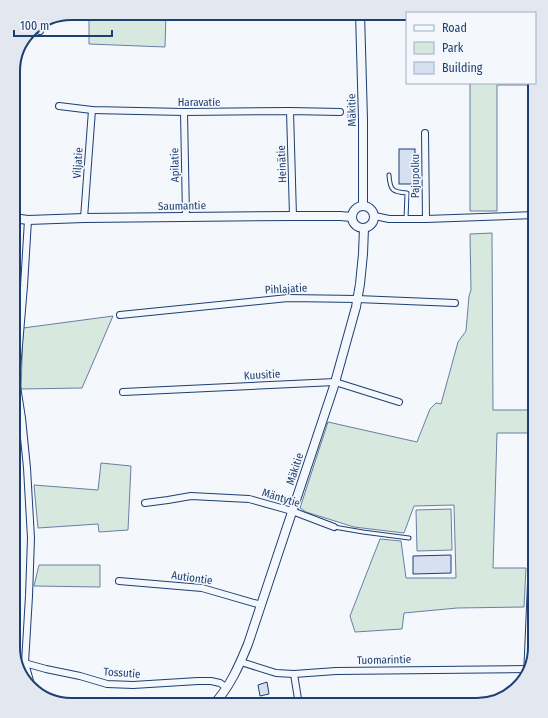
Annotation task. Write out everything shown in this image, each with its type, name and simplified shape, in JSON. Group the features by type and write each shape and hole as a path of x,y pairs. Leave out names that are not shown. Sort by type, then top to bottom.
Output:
{"street":[{"name":"Mäkitie","path":"360,20 363,120 363,206"},
{"name":"Haravatie","path":"59,106 92,110 184,112 340,112"},
{"name":"Viljatie","path":"84,218 92,110"},
{"name":"Heinätie","path":"290,111 293,216"},
{"name":"Apilatie","path":"184,112 186,217"},
{"name":"Pajupolku","path":"425,133 426,219"},
{"path":"360,206 368,206 375,216 372,225 368,228 359,228 353,222 352,214 355,209 360,206"},
{"path":"375,216 390,219 426,219 528,215"},
{"name":"Saumantie","path":"20,219 293,216 352,217"},
{"path":"20,334 28,220"},
{"name":"Mäkitie","path":"219,698 234,677 248,644 335,382 356,307 363,254 364,228"},
{"name":"Pihlajatie","path":"120,315 288,298 455,303"},
{"name":"Kuusitie","path":"123,392 335,382 399,402"},
{"path":"20,405 27,468 31,538 26,663 29,675"},
{"name":"Mäntytie","path":"145,502 191,496 249,499 292,511 334,527"},
{"name":"Autiontie","path":"119,581 202,588 261,605"},
{"name":"Tossutie","path":"23,662 108,684 133,685 198,680 220,683 227,688"},
{"name":"Tuomarintie","path":"241,662 276,673 294,674 336,671 523,669"},
{"path":"294,674 299,698"}],"lane":[{"path":"389,175 389,182 393,189 396,192 407,193 406,219"},
{"name":"Mäntytie","path":"334,527 409,538"}],"green space":[{"path":"89,20 166,20 165,47 89,44"},
{"path":"470,84 528,84 497,85 497,211 470,211"},
{"path":"492,233 493,410 528,410 528,433 497,433 493,568 526,568 524,607 457,608 404,613 402,629 355,632 350,616 380,539 401,541 406,578 456,578 454,505 414,506 404,533 354,527 306,512 300,508 328,422 417,442 430,409 436,403 441,404 458,342 466,331 469,296 471,290 470,234"},
{"path":"113,316 82,388 21,389 23,328"},
{"path":"101,463 131,466 128,530 99,532 98,524 38,528 34,485 98,490"},
{"path":"451,509 452,550 417,551 416,510"},
{"path":"39,565 100,565 100,587 34,586"}],"building":[{"path":"399,149 415,149 415,184 399,184"},
{"path":"451,555 451,573 413,574 413,556"},
{"path":"267,682 269,694 260,696 258,685"}]}
